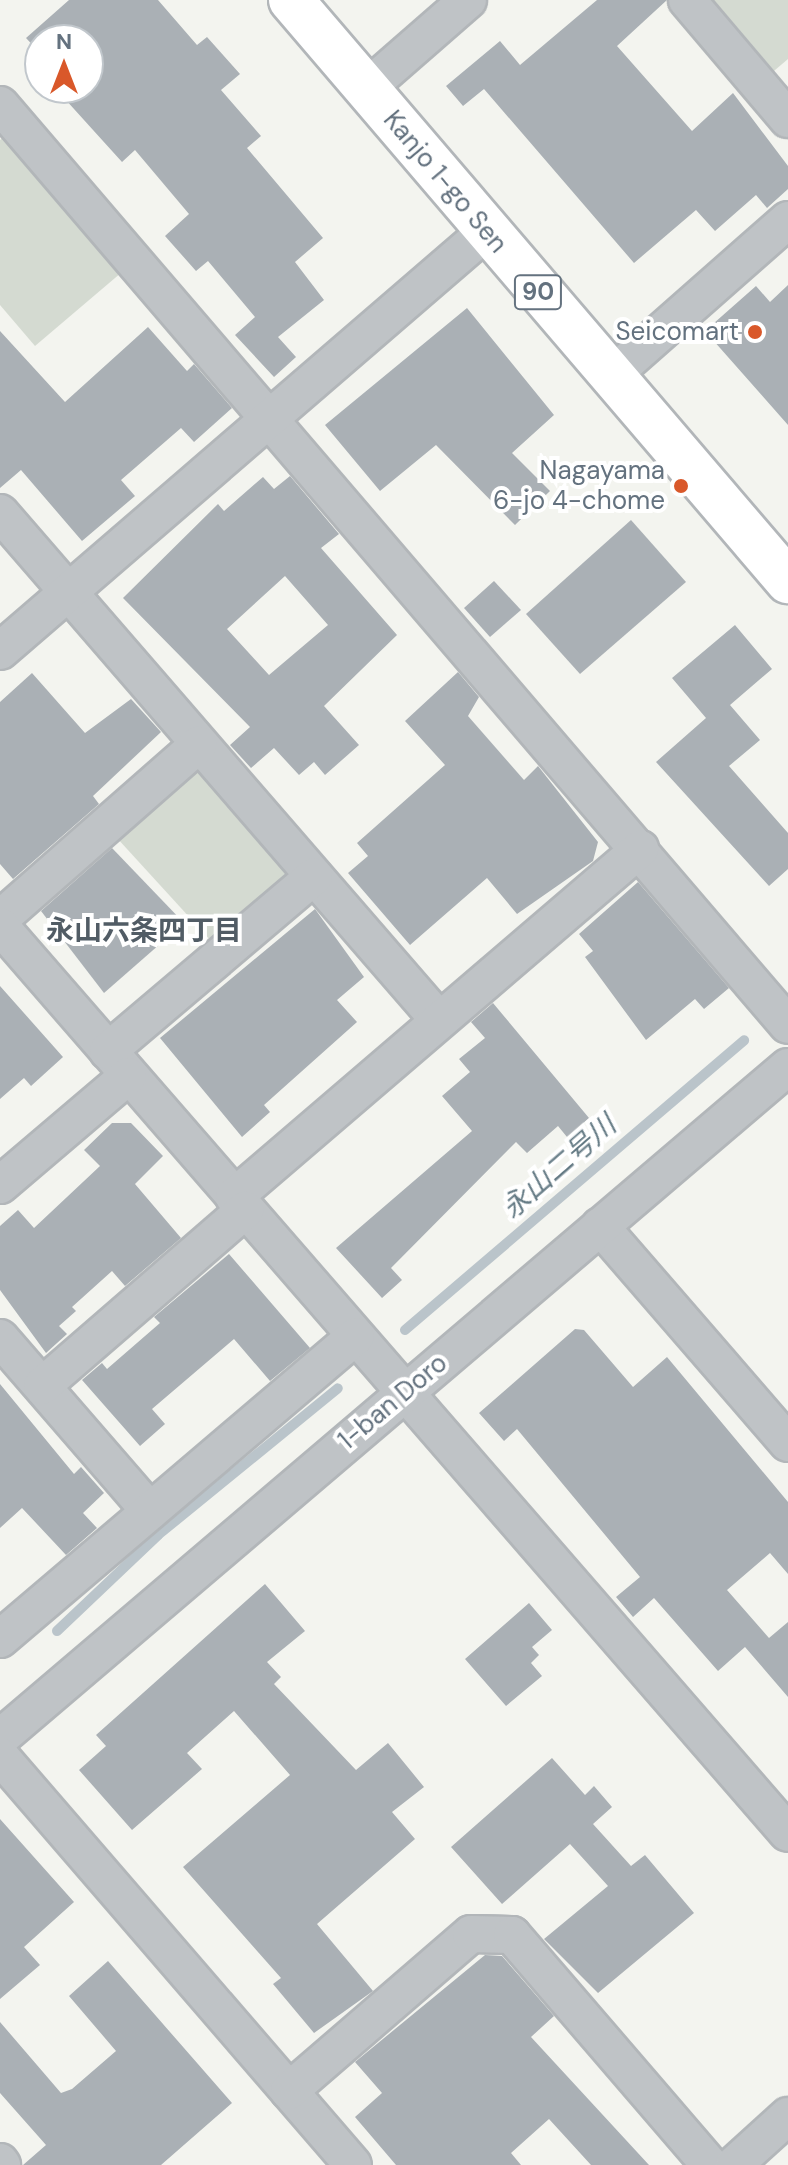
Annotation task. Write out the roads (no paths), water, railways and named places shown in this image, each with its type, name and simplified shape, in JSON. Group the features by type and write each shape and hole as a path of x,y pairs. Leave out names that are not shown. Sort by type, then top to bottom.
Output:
{"main road":[{"name":"Kanjo 1-go Sen","path":"291,0 788,581"}],"street":[{"path":"367,88 468,0"},
{"path":"687,0 788,119"},
{"path":"0,105 788,1025"},
{"path":"611,376 788,220"},
{"path":"0,651 487,231"},
{"path":"0,513 438,1019"},
{"path":"0,919 198,745"},
{"path":"42,1386 438,1019 640,849"},
{"path":"0,1185 118,1063 314,876"},
{"path":"0,926 788,1833"},
{"name":"1-ban Doro","path":"0,1738 788,1067"},
{"path":"600,1226 788,1443"},
{"path":"0,1639 356,1336"},
{"path":"0,1338 150,1511"},
{"path":"0,1756 353,2165"},
{"path":"289,2091 471,1934 512,1935 710,2165"},
{"path":"734,2165 788,2116"}],"waterway":[{"name":"永山二号川","path":"405,1330 744,1040"},
{"name":"永山二号川","path":"57,1631 158,1535 338,1388"}],"place":[{"name":"Seicomart","path":"755,332"},
{"name":"Nagayama 6-jo 4-chome","path":"681,486"}],"district":[{"name":"永山六条四丁目","path":"144,931"}]}
